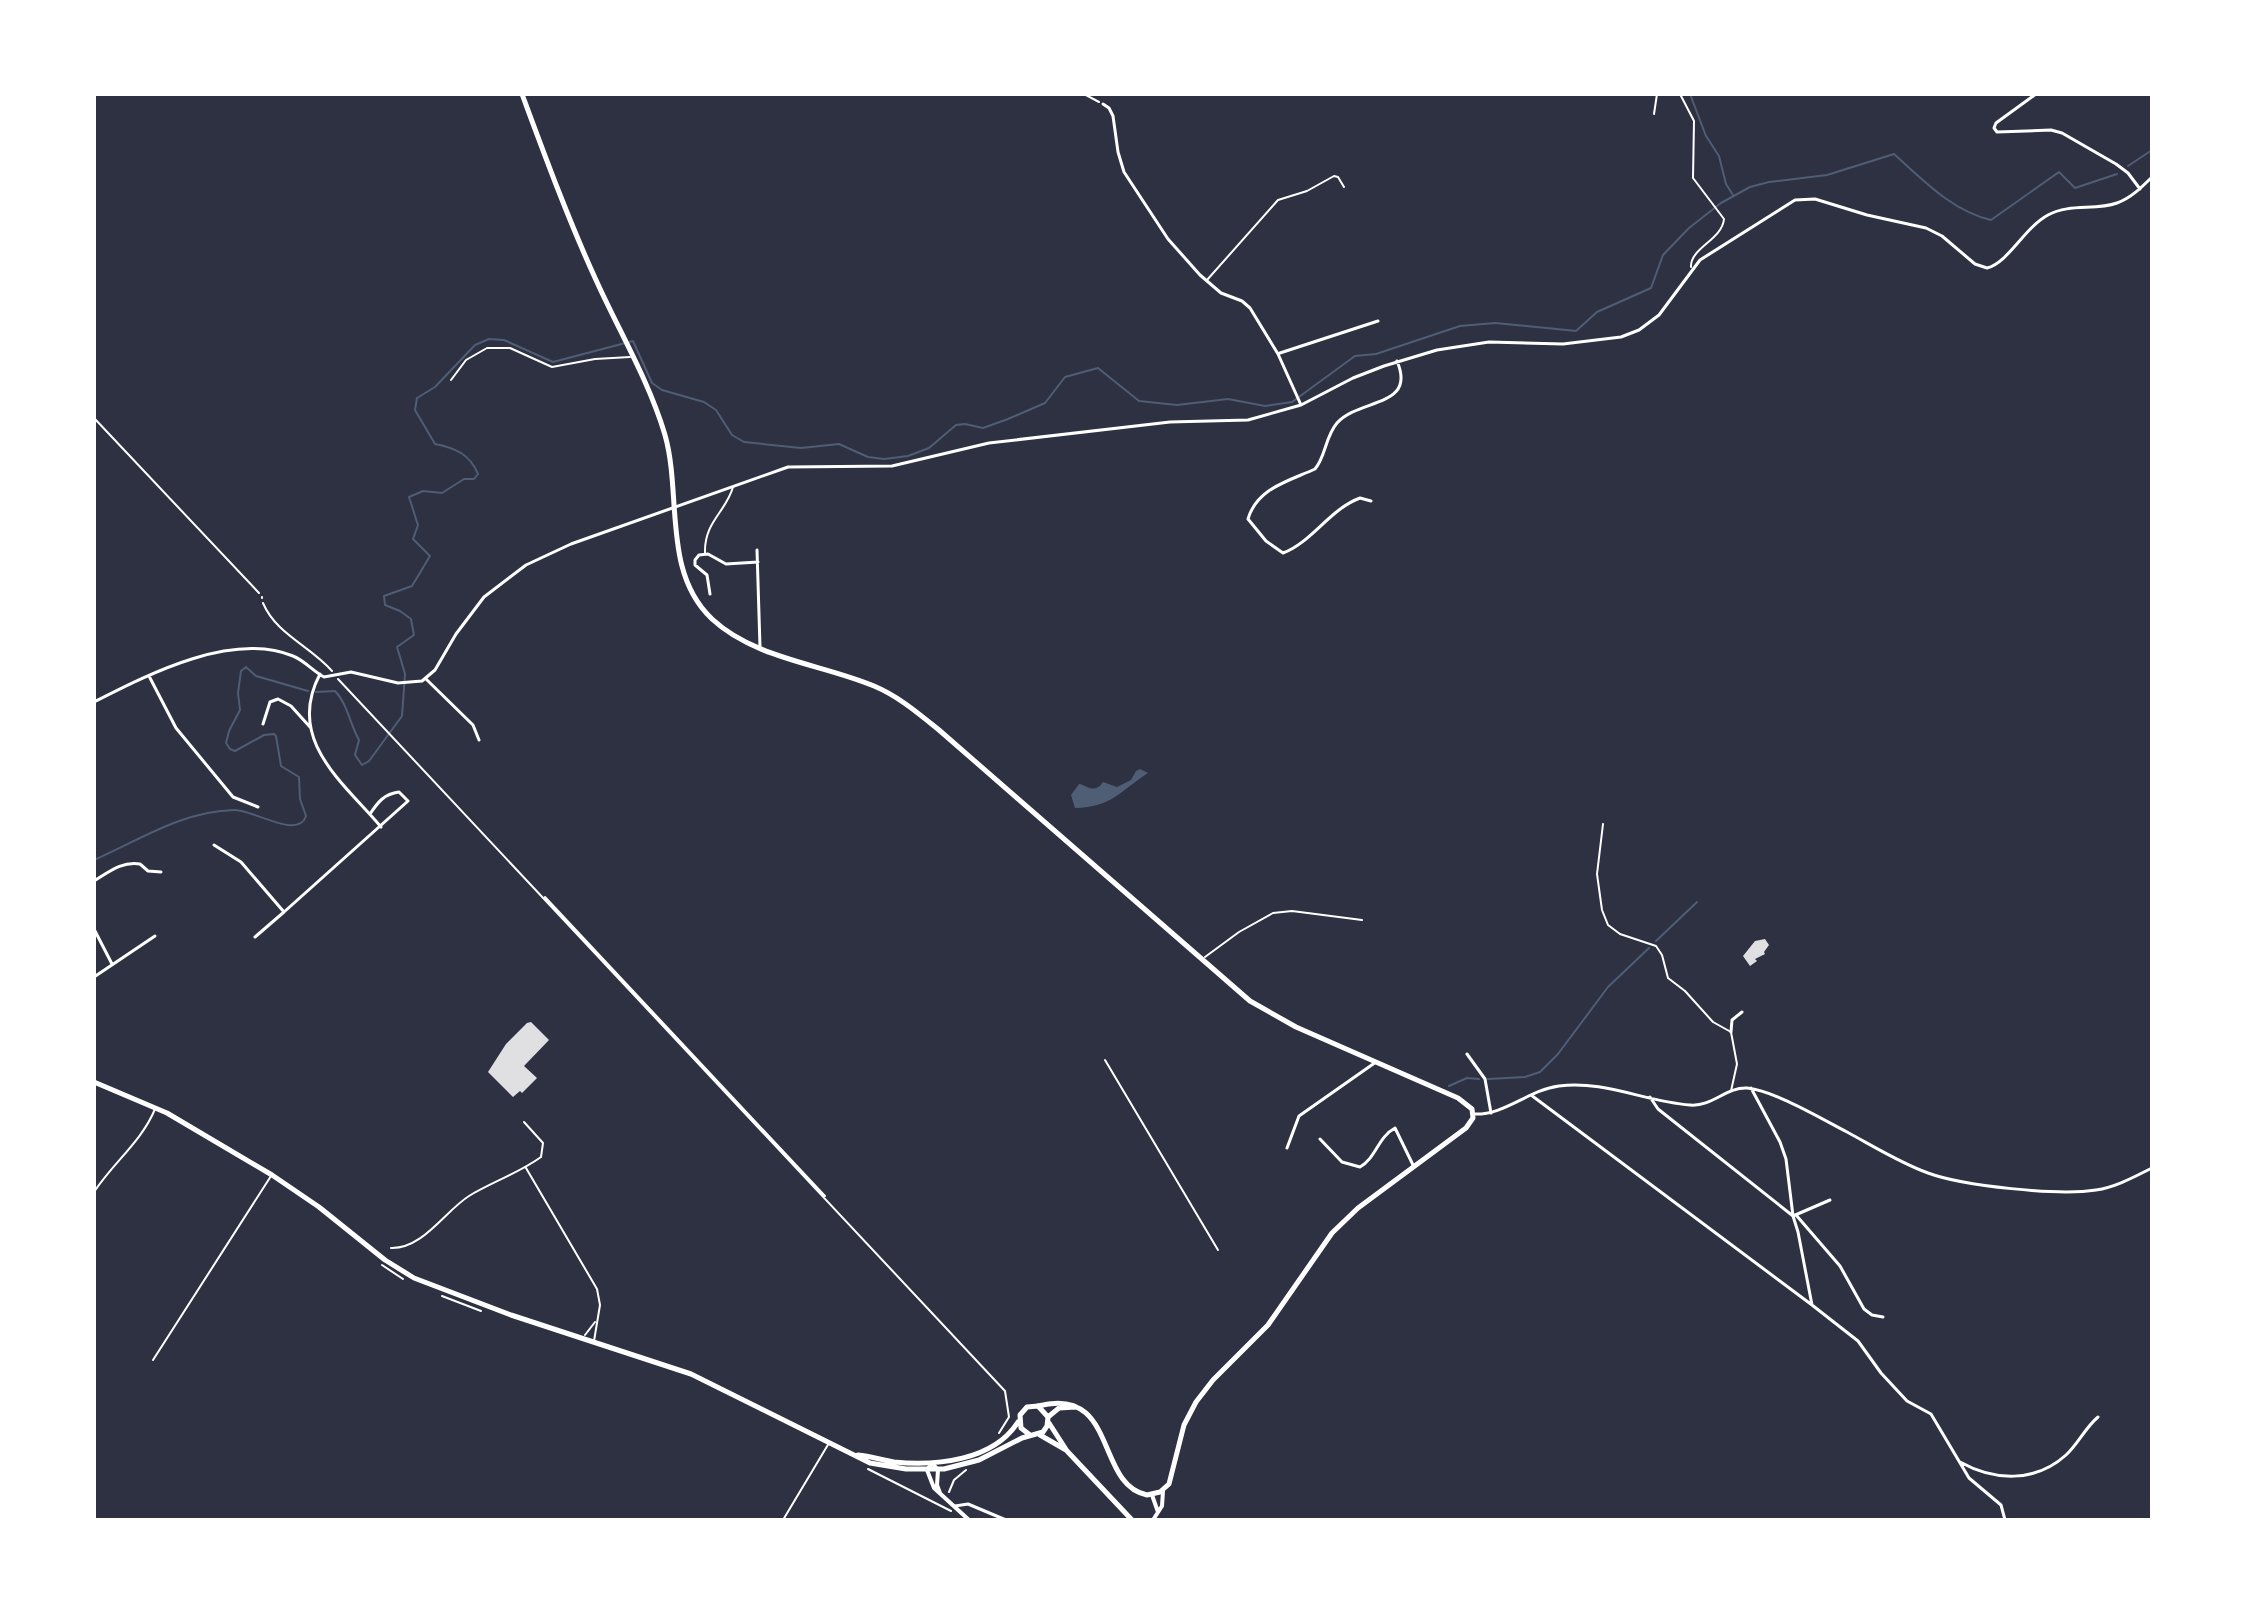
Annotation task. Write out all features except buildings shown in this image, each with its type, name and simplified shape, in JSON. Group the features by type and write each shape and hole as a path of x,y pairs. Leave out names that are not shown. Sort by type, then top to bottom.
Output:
{"main road":[{"path":"522,94 573,228 665,435 672,468 679,554 695,598 719,624 760,647 864,682 908,705 1250,1001 1271,1015 1458,1098 1472,1111 1466,1128 1339,1226 1268,1325 1203,1392 1185,1423 1171,1478 1163,1491 1152,1495 1140,1494 1129,1487 1091,1419 1077,1407 1061,1402 1024,1409 1009,1434 963,1458 932,1463 857,1455"},
{"path":"94,1082 156,1108 272,1175 409,1276 457,1296 698,1377 878,1465 938,1470 979,1460 1030,1435 1039,1434 1046,1429 1048,1420 1059,1408 1077,1407"},
{"path":"1038,1406 1067,1451 1132,1520"},
{"path":"1019,1421 1022,1429 1030,1435"},
{"path":"1039,1434 1067,1451"}],"street":[{"path":"2036,94 1996,123 1994,128 1997,132 2051,130 2062,133 2116,164 2128,173 2140,189"},
{"path":"1103,104 1113,116 1124,172 1181,256 1221,293 1247,304 1278,354 1300,401"},
{"path":"94,702 149,676 205,655 236,649 290,655 327,677 351,672 405,684 426,679 479,603 513,573 555,551 788,467 892,466 989,443 1170,422 1237,422 1261,417 1397,361 1478,343 1573,344 1621,337 1641,329 1659,315 1700,260 1787,204 1809,198 1933,231 1970,260 1987,268 2003,260 2026,231 2049,215 2079,207 2115,204 2140,189 2152,177"},
{"path":"1278,354 1378,321"},
{"path":"1371,501 1360,498 1342,508 1283,553 1266,541 1248,519 1255,505 1274,487 1315,469 1339,420 1355,409 1395,395 1401,379 1397,361"},
{"path":"757,550 760,647"},
{"path":"710,594 707,575 695,563 696,557 705,553 726,564 758,562"},
{"path":"310,727 310,700 320,674"},
{"path":"149,676 176,728 233,797 258,807"},
{"path":"426,679 473,725 479,740"},
{"path":"263,724 270,702 278,699 290,704 310,727 327,767 381,827"},
{"path":"255,937 408,804 407,799 399,792 388,794 370,814"},
{"path":"214,845 241,862 284,912"},
{"path":"94,881 127,863 161,872"},
{"path":"94,929 112,964"},
{"path":"94,977 155,936"},
{"path":"1731,1032 1732,1020 1742,1012"},
{"path":"1467,1054 1485,1079 1491,1113"},
{"path":"1287,1148 1298,1117 1376,1062"},
{"path":"1472,1111 1491,1113 1531,1095 1566,1085 1698,1105 1731,1091 1751,1088 1809,1113 1919,1170 1953,1180 2086,1192 2110,1187 2152,1168"},
{"path":"1751,1088 1784,1152 1812,1305"},
{"path":"1531,1095 1858,1341 1881,1373 1907,1401 1931,1414 1973,1482 2001,1505 2005,1520"},
{"path":"1650,1097 1658,1109 1794,1215 1840,1266 1860,1304 1872,1315 1883,1317"},
{"path":"1320,1139 1342,1162 1360,1167 1369,1161 1383,1136 1395,1128 1414,1167"},
{"path":"1794,1215 1830,1200"},
{"path":"1960,1462 1999,1475 2015,1477 2032,1474 2067,1455 2098,1417"},
{"path":"940,1493 938,1470 932,1463 927,1470 931,1484 953,1509 969,1520"},
{"path":"1153,1520 1162,1506 1163,1491"},
{"path":"1152,1495 1158,1513"},
{"path":"953,1509 968,1504 1006,1520"}],"lane":[{"path":"1654,114 1657,94"},
{"path":"1680,94 1695,127 1691,173 1724,219 1723,227 1693,257 1690,263 1692,268"},
{"path":"1207,281 1278,200 1303,193 1334,176 1344,187"},
{"path":"451,380 466,360 487,348 510,348 552,367 595,359 632,357"},
{"path":"705,553 710,525 730,497 733,486"},
{"path":"1603,824 1597,874 1602,910 1608,925 1620,934 1656,946 1662,955 1668,978 1685,991 1713,1022 1731,1032 1737,1064 1731,1091"},
{"path":"1105,1060 1218,1250"},
{"path":"94,1192 139,1137 156,1108"},
{"path":"391,1248 404,1246 432,1228 470,1196 541,1157 543,1143 524,1122"},
{"path":"525,1167 597,1289 600,1302 594,1342"},
{"path":"153,1360 272,1175"},
{"path":"583,1338 596,1321"},
{"path":"783,1520 830,1442"}],"path":[{"path":"1084,94 1103,104"},
{"path":"94,418 262,598 269,615 281,629 325,663"},
{"path":"342,683 698,1058 1005,1391 1009,1417 1004,1428 990,1441 992,1445"},
{"path":"1202,961 1212,950 1273,913 1287,910 1362,920"},
{"path":"376,1261 405,1280"},
{"path":"434,1292 481,1310"},
{"path":"861,1465 953,1509"},
{"path":"949,1496 954,1480 970,1469"}],"water":[{"path":"1140,769 1148,773 1114,797 1098,805 1075,808 1071,795 1079,784 1094,789 1103,782 1117,787 1131,780"}],"waterway":[{"path":"1690,94 1733,195"},
{"path":"2128,166 2152,150"},
{"path":"316,692 335,691 339,696 359,740 355,755 362,765 369,761 402,716 405,674 397,647 414,635 411,619 385,605 384,596 412,586 430,556 413,539 418,525 409,497 423,491 442,493 464,479 474,479 478,474 471,461 461,453 435,444 415,410 417,398 435,387 475,345 489,339 504,340 553,362 633,341 652,383 662,390 704,402 716,410 732,435 744,442 801,448 839,444 868,457 884,459 908,456 929,448 956,425 983,428 1008,419 1045,403 1065,377 1098,368 1139,401 1177,405 1228,399 1265,406 1292,402 1355,356 1376,354 1460,326 1495,323 1576,331 1597,312 1651,288 1663,255 1689,228 1721,203 1750,187 1769,182 1827,175 1894,154 1951,202 1991,220 2059,172 2075,188 2117,174"},
{"path":"94,860 197,815 234,810 285,825 301,823 306,816 300,799 299,777 281,766 276,736 264,735 235,751 226,743 240,710 238,693 241,671 246,667 256,676 308,691"},
{"path":"1656,941 1697,902"},
{"path":"1488,1079 1525,1077 1540,1072 1558,1054 1608,987 1649,948"},
{"path":"1449,1086 1467,1078 1479,1079"}]}
